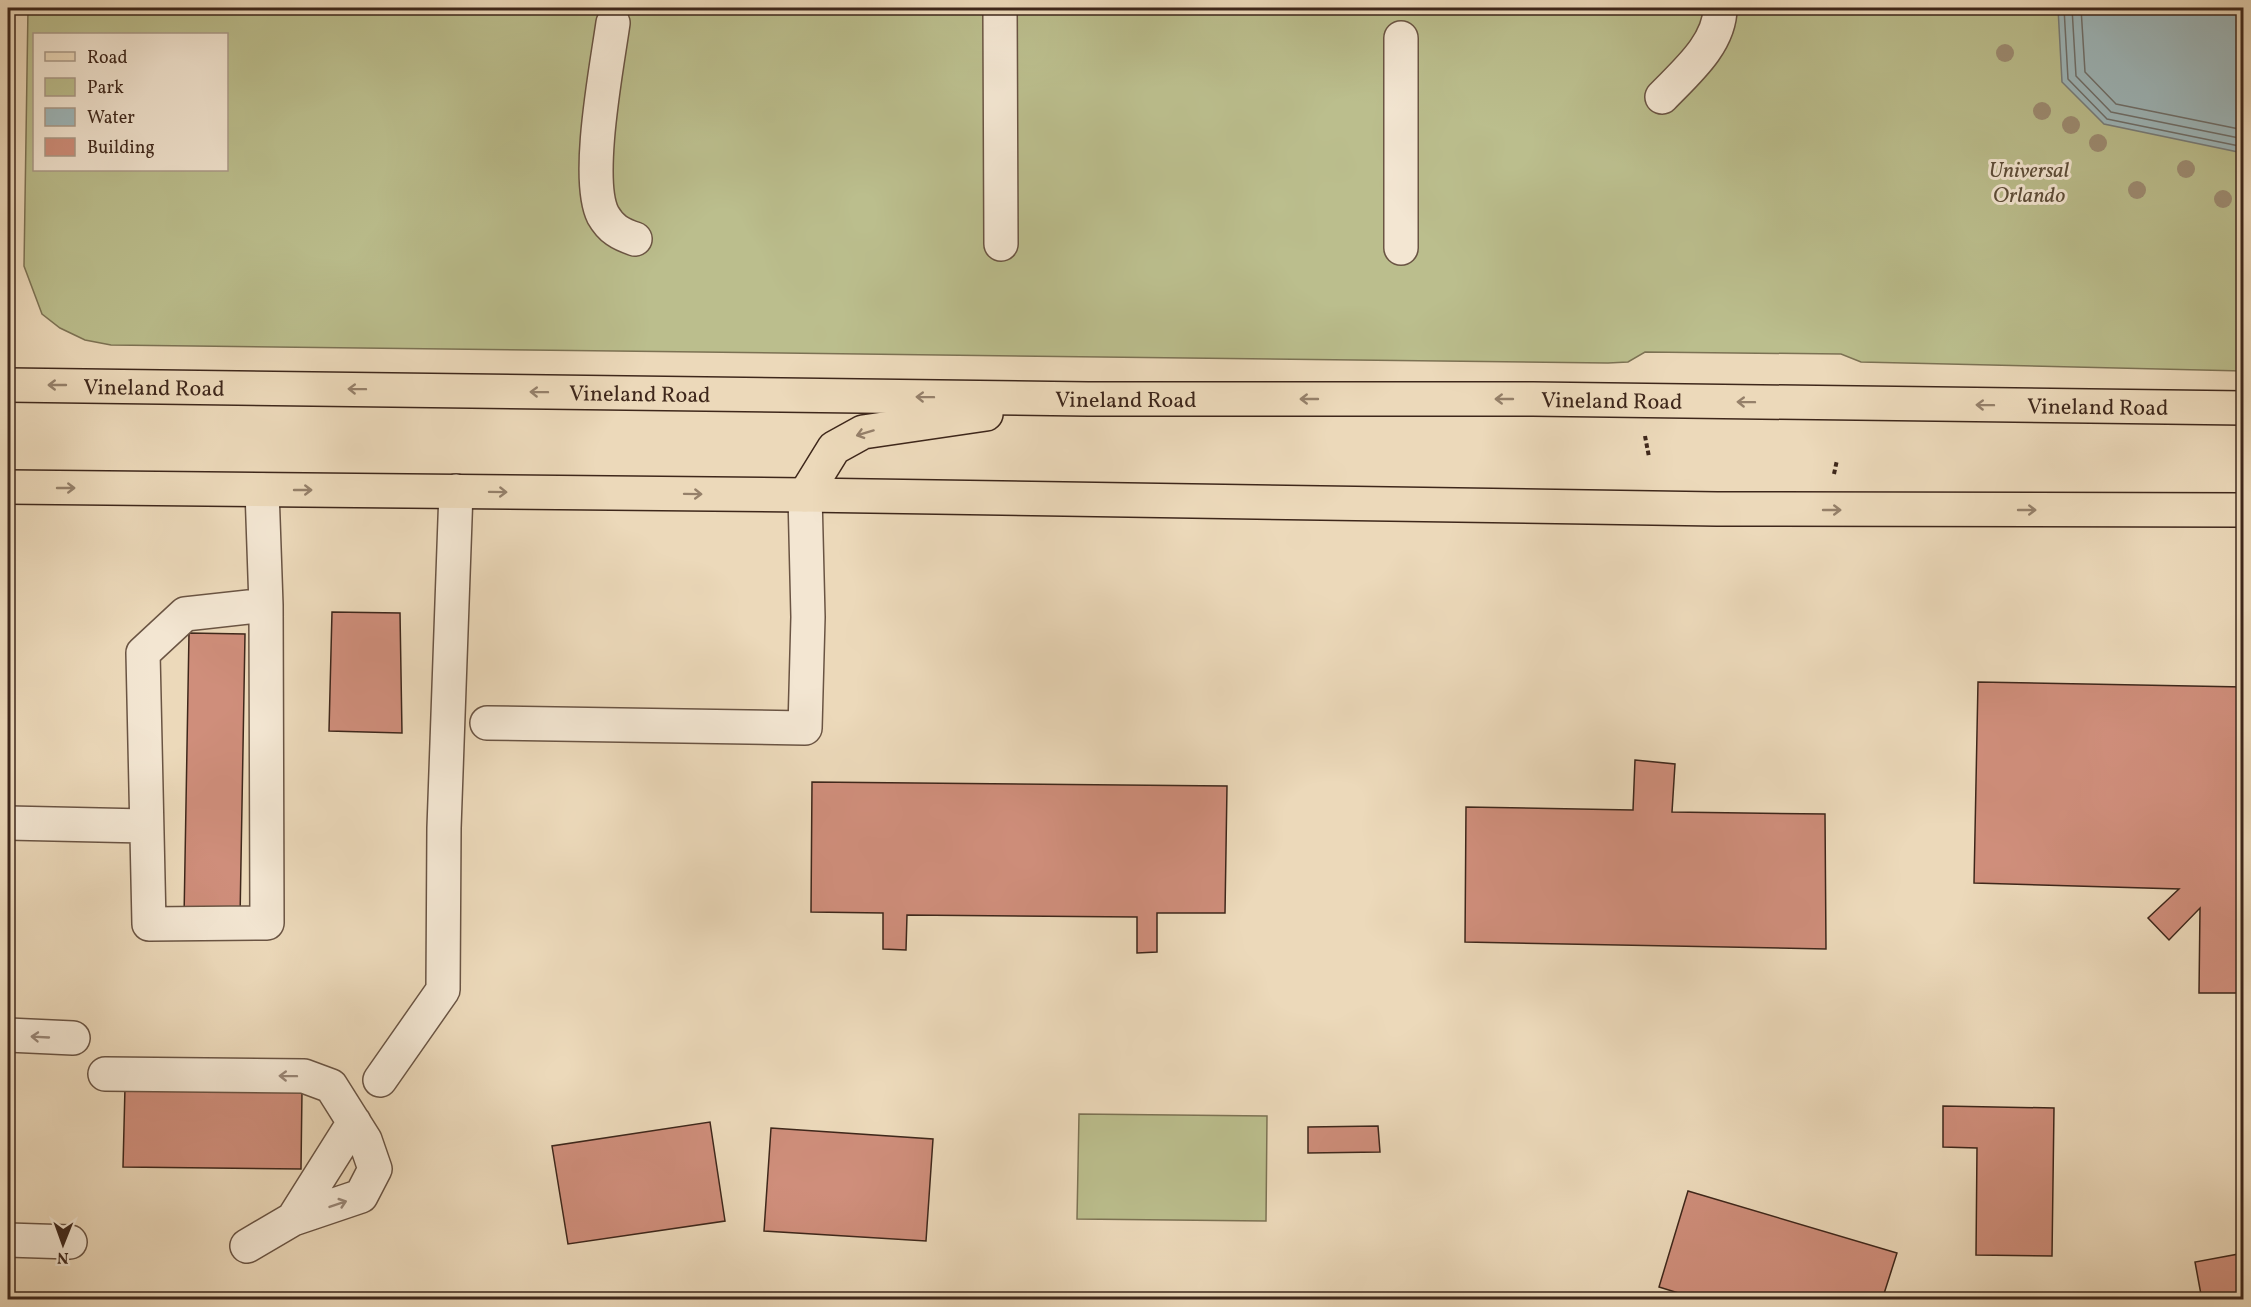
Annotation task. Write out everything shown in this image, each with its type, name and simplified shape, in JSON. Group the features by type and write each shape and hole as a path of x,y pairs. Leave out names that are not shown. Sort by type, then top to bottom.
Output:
{"main road":[{"name":"Vineland Road","path":"8,385 1088,399 1533,399 2244,408"},
{"path":"805,495 834,448 863,432 1088,399"},
{"path":"8,487 805,495 1728,510 2244,510"}],"street":[{"path":"999,8 1001,244"},
{"path":"1662,97 1694,63 1712,38 1720,8"},
{"path":"613,23 598,131 597,190 603,214 617,233 635,239"},
{"path":"1401,38 1401,248"},
{"path":"262,490 266,605 267,923 149,924 145,826 143,652 185,614 266,605"},
{"path":"380,1080 443,990 444,828 456,491"},
{"path":"487,723 805,728 808,617 805,495"},
{"path":"8,823 145,826"},
{"path":"8,1035 73,1038"},
{"path":"105,1074 304,1076 332,1086 365,1140 375,1169 361,1196 293,1219 246,1246"},
{"path":"293,1219 354,1122"},
{"path":"8,1240 70,1242"}],"path":[{"path":"1645,436 1649,457"}],"green space":[{"name":"Universal Orlando","path":"28,8 2243,8 2243,371 1861,362 1841,354 1645,352 1628,362 1608,363 111,345 85,340 60,328 42,314 24,266"},
{"path":"1079,1114 1267,1116 1266,1221 1077,1219"}],"water":[{"path":"2058,8 2243,8 2243,153 2104,124 2062,82"}],"building":[{"path":"332,612 400,613 402,733 329,731"},
{"path":"189,633 245,634 240,919 184,918"},
{"path":"1978,682 2244,687 2244,993 2199,993 2200,908 2169,940 2148,918 2179,889 1974,883"},
{"path":"1635,760 1675,764 1672,812 1825,814 1826,949 1465,942 1466,807 1633,810"},
{"path":"812,782 1227,786 1225,913 1157,913 1157,952 1137,953 1137,917 907,915 906,950 883,949 883,913 811,912"},
{"path":"125,1087 302,1091 301,1169 123,1167"},
{"path":"1943,1106 2054,1108 2052,1256 1976,1255 1977,1148 1943,1147"},
{"path":"710,1122 725,1221 568,1244 552,1146"},
{"path":"1378,1126 1380,1152 1308,1153 1308,1127"},
{"path":"771,1128 933,1139 926,1241 764,1231"},
{"path":"1688,1191 1897,1253 1882,1300 1701,1300 1659,1287"},
{"path":"2244,1253 2244,1300 2202,1300 2195,1262"}]}
